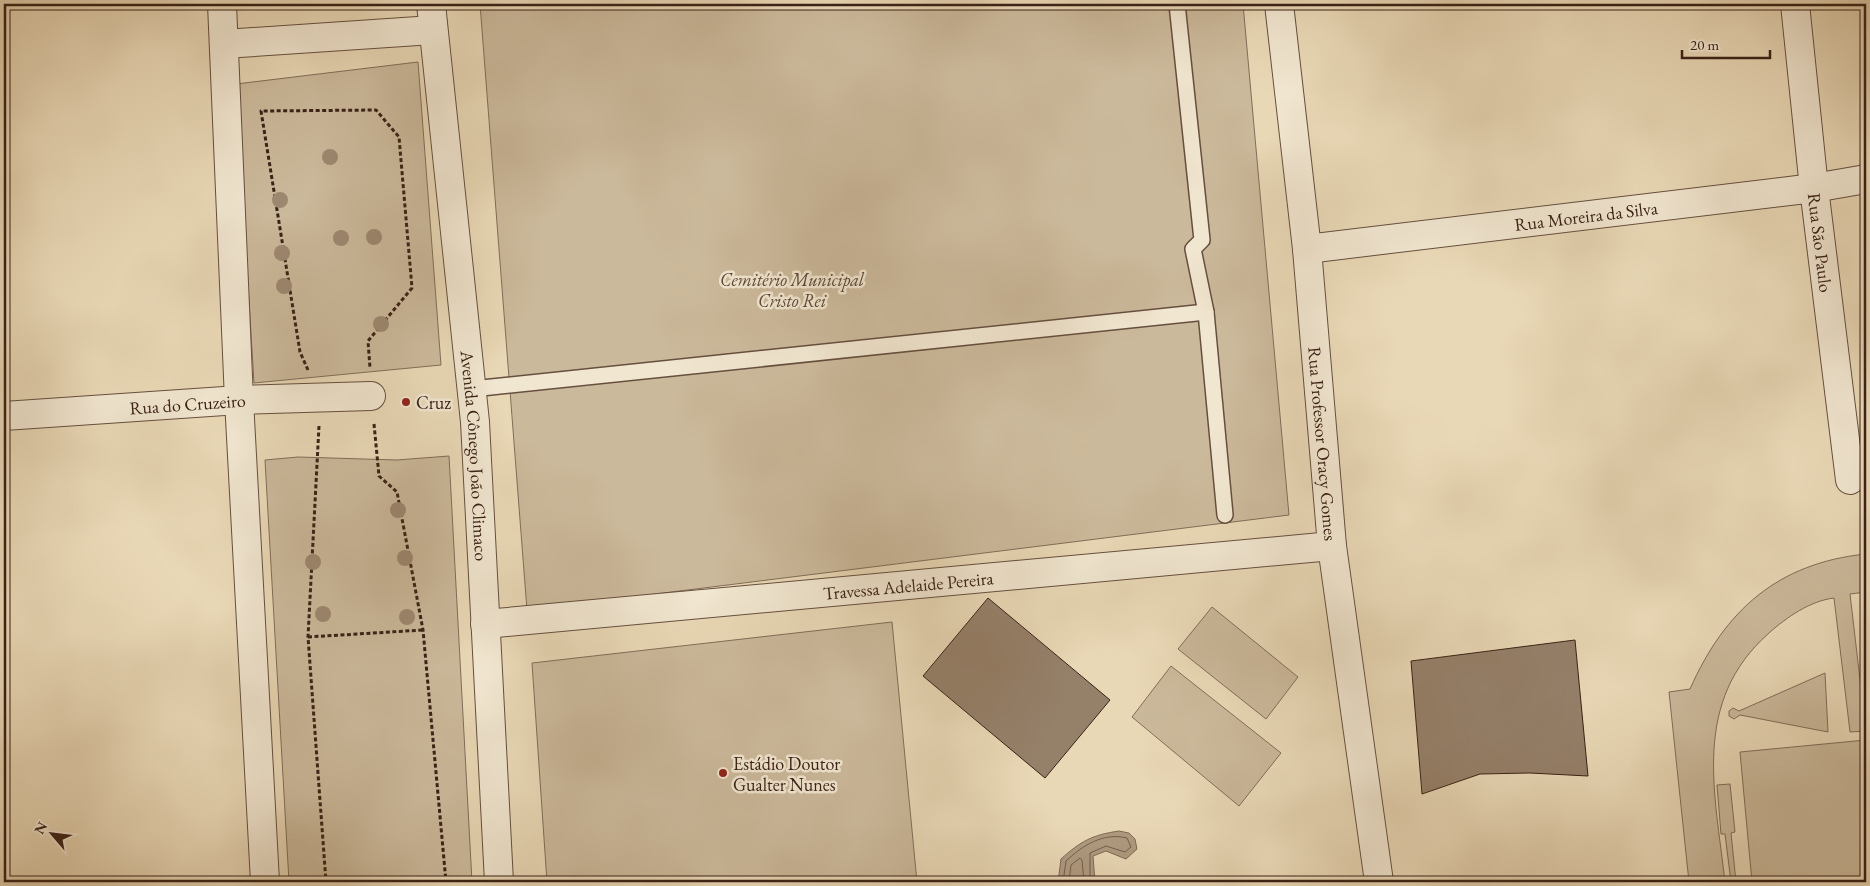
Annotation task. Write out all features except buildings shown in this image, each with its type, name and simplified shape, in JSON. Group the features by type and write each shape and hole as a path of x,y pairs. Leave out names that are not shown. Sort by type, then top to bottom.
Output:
{"street":[{"path":"222,4 239,400 266,882"},
{"name":"Avenida Cônego João Climaco","path":"431,4 432,30 472,389 499,882"},
{"name":"Rua Professor Oracy Gomes","path":"1279,4 1307,249 1332,546 1379,882"},
{"name":"Rua São Paulo","path":"1795,4 1814,188 1850,480"},
{"path":"224,44 432,30"},
{"name":"Rua Moreira da Silva","path":"1307,249 1814,188 1866,179"},
{"name":"Rua do Cruzeiro","path":"4,416 239,400 371,396"},
{"name":"Travessa Adelaide Pereira","path":"485,624 1332,546"}],"lane":[{"path":"1177,4 1202,240 1193,249 1206,312 1225,515"},
{"path":"472,389 1206,312"}],"path":[{"path":"326,882 308,637 320,398 300,352 261,111 376,110 399,136 412,288 368,341 371,396 379,476 397,492 423,630 446,882"},
{"path":"308,637 423,630"}],"green space":[{"name":"Cemitério Municipal Cristo Rei","path":"480,4 1243,4 1289,515 527,610"},
{"path":"418,62 441,365 254,383 236,84"},
{"path":"449,456 472,882 289,882 265,460 298,457 397,460"},
{"path":"1866,554 1866,592 1850,594 1866,731 1850,732 1834,598 1816,602 1783,621 1769,633 1744,660 1728,688 1718,718 1714,750 1714,782 1725,882 1689,882 1669,692 1690,689 1704,661 1720,636 1738,614 1758,595 1781,580 1806,568 1835,559"},
{"path":"1212,607 1298,677 1266,719 1178,649"},
{"name":"Estádio Doutor Gualter Nunes","path":"892,622 917,882 547,882 532,663"},
{"path":"1171,666 1281,753 1239,806 1132,717"},
{"path":"1825,673 1828,732 1740,715 1734,719 1729,716 1729,711 1733,708 1739,711"},
{"path":"1866,740 1866,882 1752,882 1740,752"},
{"path":"1730,784 1735,832 1731,833 1736,882 1731,882 1725,834 1721,834 1717,785"}],"water":[{"path":"1119,831 1129,833 1135,839 1137,849 1126,859 1106,851 1093,856 1095,882 1058,882 1061,859 1068,853 1081,843 1094,837"}],"place":[{"name":"Cruz","path":"406,402"},
{"name":"Estádio Doutor Gualter Nunes","path":"723,773"}]}
